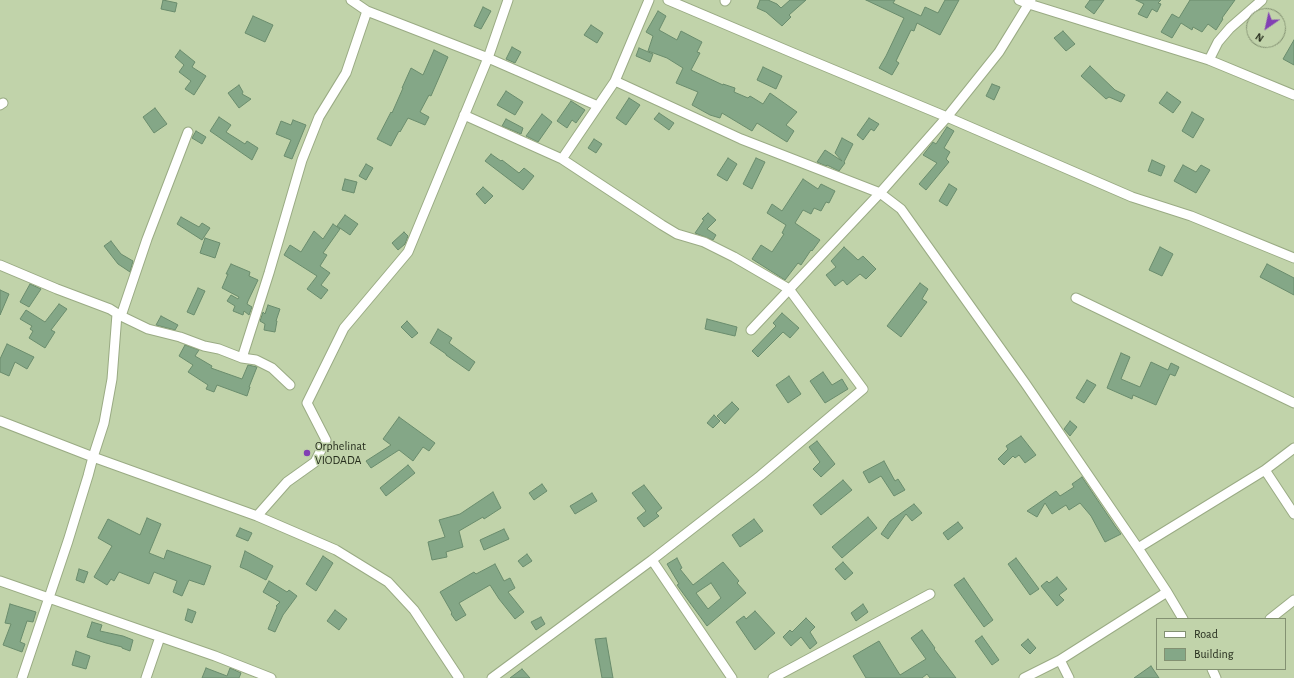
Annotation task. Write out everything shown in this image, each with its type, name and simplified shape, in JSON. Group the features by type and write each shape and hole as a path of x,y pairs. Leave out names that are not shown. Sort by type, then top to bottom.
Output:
{"street":[{"path":"351,0 367,11 488,58 598,106"},
{"path":"257,516 287,482 315,462 326,440 307,403 344,328 408,252 488,58 508,0"},
{"path":"562,159 615,81 649,0"},
{"path":"668,0 947,117 1132,197 1191,216 1294,258"},
{"path":"1019,0 1030,2 1209,60 1294,95"},
{"path":"1209,60 1218,42 1230,28 1262,0"},
{"path":"751,330 880,193 947,117 999,52 1030,2"},
{"path":"242,358 302,160 319,117 346,73 367,11"},
{"path":"615,81 741,139 880,193 901,209 1025,382 1138,548 1182,618"},
{"path":"464,115 562,159 677,234 704,242 734,257 789,289 862,389 760,476 652,560 492,678"},
{"path":"121,316 147,239 188,132"},
{"path":"0,265 110,309 148,329 219,349 242,358 256,360 272,368 290,385"},
{"path":"1076,298 1294,403"},
{"path":"22,678 70,534 104,423 112,380 117,314 121,316"},
{"path":"0,421 257,516 336,550 388,582 414,610 459,678"},
{"path":"1138,548 1265,470 1294,448"},
{"path":"1265,470 1294,514"},
{"path":"652,560 732,678"},
{"path":"0,581 215,656 271,678"},
{"path":"1024,678 1060,660 1167,592"},
{"path":"773,678 930,594"},
{"path":"1271,618 1294,600"},
{"path":"146,678 160,637"},
{"path":"1060,660 1069,678"}],"building":[{"path":"163,0 177,3 175,12 161,9"},
{"path":"760,0 768,0 777,4 781,8 790,0 806,0 789,15 791,17 782,26 766,12 757,8"},
{"path":"866,0 895,0 893,3 921,16 925,7 938,13 945,0 959,0 940,35 917,23 914,31 911,30 896,61 899,63 892,75 879,68 904,18"},
{"path":"1090,0 1104,0 1094,14 1085,7"},
{"path":"1136,0 1161,0 1158,3 1161,4 1157,12 1152,9 1147,18 1138,14 1144,4"},
{"path":"1190,0 1235,0 1222,18 1223,19 1216,30 1208,24 1202,32 1193,27 1192,30 1181,23 1172,38 1161,32 1172,14 1179,18"},
{"path":"483,7 491,11 481,29 474,26"},
{"path":"658,11 666,16 659,30 677,40 681,31 702,42 697,52 700,53 691,70 723,85 735,88 734,92 748,98 750,96 763,104 770,93 797,112 786,125 794,131 787,142 757,123 752,131 722,113 720,118 710,115 692,105 698,92 676,83 683,68 667,58 648,51 653,36 646,32"},
{"path":"253,16 273,25 265,42 245,33"},
{"path":"591,25 603,33 597,43 584,35"},
{"path":"1063,31 1075,44 1066,51 1054,38"},
{"path":"1294,40 1294,65 1283,59"},
{"path":"512,47 521,52 515,63 506,59"},
{"path":"639,48 653,54 650,62 636,56"},
{"path":"180,50 195,62 192,67 206,76 194,95 185,89 191,81 179,72 184,65 175,57"},
{"path":"434,50 448,57 431,96 429,95 420,112 429,117 425,125 408,118 391,146 377,139 391,112 392,113 411,68 423,75"},
{"path":"1090,66 1115,90 1125,95 1121,102 1109,97 1106,99 1081,76"},
{"path":"763,67 782,76 776,89 757,80"},
{"path":"992,84 1000,87 994,100 986,96"},
{"path":"239,85 243,92 242,94 251,99 239,108 228,93"},
{"path":"506,91 523,102 515,115 497,105"},
{"path":"1167,92 1181,102 1173,113 1159,103"},
{"path":"629,98 640,105 626,125 616,118"},
{"path":"571,101 585,110 576,123 572,120 567,128 557,121"},
{"path":"155,108 167,124 154,133 143,117"},
{"path":"1192,112 1204,119 1193,138 1182,131"},
{"path":"659,113 674,123 669,130 654,119"},
{"path":"542,114 552,122 538,142 526,136"},
{"path":"219,117 231,125 226,132 245,144 247,141 258,148 252,160 210,131"},
{"path":"869,118 879,124 874,131 871,129 863,140 857,135"},
{"path":"506,119 523,128 521,134 502,126"},
{"path":"293,120 306,125 292,159 284,156 291,140 276,134 281,121 291,125"},
{"path":"947,127 954,131 944,148 950,152 946,159 949,162 926,190 919,184 937,163 923,155 933,142 936,144"},
{"path":"196,131 206,137 202,144 192,138"},
{"path":"842,138 853,144 844,162 845,163 839,171 817,162 825,150 842,161 835,153"},
{"path":"594,139 602,144 596,153 588,148"},
{"path":"491,154 501,161 502,160 519,173 524,168 534,176 523,190 485,161"},
{"path":"728,158 737,164 727,181 717,175"},
{"path":"756,158 765,162 752,189 743,184"},
{"path":"1152,160 1165,166 1161,176 1148,171"},
{"path":"366,164 373,168 366,180 359,176"},
{"path":"1183,165 1196,172 1201,165 1210,170 1196,193 1174,181"},
{"path":"345,179 357,182 354,193 342,190"},
{"path":"803,179 818,189 821,184 835,191 829,203 826,202 821,211 814,208 811,214 803,210 795,223 820,240 801,265 798,263 785,280 752,259 761,245 772,252 784,234 782,233 786,225 767,213 772,204 782,211"},
{"path":"949,184 957,189 947,206 939,201"},
{"path":"483,187 493,196 485,204 476,194"},
{"path":"708,213 716,220 707,229 716,235 713,240 695,233 704,220 702,219"},
{"path":"345,215 358,224 350,235 337,226"},
{"path":"181,217 199,227 202,223 210,228 202,240 177,224"},
{"path":"333,224 340,229 323,253 327,255 320,266 330,273 321,285 328,290 321,299 307,289 317,276 284,255 290,245 301,252 314,231 323,239"},
{"path":"404,232 408,236 405,244 398,250 392,243"},
{"path":"205,238 220,243 215,258 200,253"},
{"path":"111,241 121,254 133,261 130,272 118,264 104,246"},
{"path":"844,247 858,260 863,256 876,269 866,279 860,274 847,285 843,280 835,286 826,275 836,267 831,261"},
{"path":"1160,247 1173,254 1162,276 1149,270"},
{"path":"231,264 250,272 249,276 258,280 247,304 252,307 249,315 244,311 243,315 233,311 235,306 227,301 231,295 238,299 239,297 222,288"},
{"path":"1267,264 1294,278 1294,295 1260,277"},
{"path":"920,283 928,289 922,299 927,302 901,337 887,326"},
{"path":"30,284 41,289 29,307 20,302"},
{"path":"198,288 205,291 194,315 187,312"},
{"path":"0,290 9,294 0,315"},
{"path":"59,304 67,309 51,330 55,332 45,348 29,338 33,331 30,329 32,326 20,319 26,310 45,322"},
{"path":"268,305 280,309 276,321 275,332 264,330 265,324 260,321 263,312 265,314"},
{"path":"782,313 799,328 790,338 783,332 758,357 752,351 776,326 773,323"},
{"path":"161,316 178,325 175,330 156,325"},
{"path":"707,319 737,327 735,336 705,329"},
{"path":"407,321 418,333 412,338 401,327"},
{"path":"438,329 452,338 449,343 475,362 469,371 430,343"},
{"path":"7,344 34,357 27,369 15,362 9,376 0,372 0,359"},
{"path":"185,345 199,350 195,356 212,366 211,368 242,379 248,365 257,367 247,396 217,385 214,392 206,389 208,385 188,372 193,365 179,356"},
{"path":"1121,353 1130,357 1121,379 1140,387 1151,362 1168,370 1171,363 1179,367 1175,376 1170,374 1156,405 1133,395 1132,399 1107,388"},
{"path":"823,372 832,385 842,379 848,389 825,403 810,381"},
{"path":"789,376 801,394 788,403 776,385"},
{"path":"1087,380 1096,385 1084,403 1076,398"},
{"path":"732,402 739,409 725,424 717,416"},
{"path":"714,415 720,421 713,428 707,423"},
{"path":"399,417 435,443 429,451 423,447 413,461 399,450 371,468 366,461 391,445 383,439"},
{"path":"1070,421 1077,427 1070,436 1064,429"},
{"path":"1021,436 1036,455 1025,463 1019,455 1015,458 1013,456 1004,465 998,459 1008,449 1006,446"},
{"path":"817,441 835,464 821,477 813,469 820,462 809,447"},
{"path":"884,461 895,481 898,479 905,490 894,496 881,476 869,483 863,472"},
{"path":"408,465 415,473 386,496 380,488"},
{"path":"1082,477 1121,534 1105,542 1091,516 1080,503 1069,510 1066,505 1052,514 1045,503 1037,517 1027,511 1056,491 1060,496 1074,487 1072,484"},
{"path":"843,480 852,490 821,515 813,505"},
{"path":"542,484 547,491 534,500 529,493"},
{"path":"644,485 662,508 656,513 659,516 644,527 637,518 646,511 632,493"},
{"path":"493,492 501,508 484,519 483,517 459,531 463,547 446,552 447,557 432,560 428,542 445,537 439,520 460,514"},
{"path":"592,493 597,501 575,514 570,506"},
{"path":"914,504 922,513 912,521 906,514 888,539 881,534 890,521"},
{"path":"868,517 877,528 842,558 832,547"},
{"path":"147,518 161,524 149,553 164,559 167,550 211,566 204,585 189,580 182,596 173,592 177,581 154,572 149,584 119,572 114,581 111,579 107,585 94,577 112,546 98,538 108,519 140,535"},
{"path":"754,519 763,531 740,547 732,535"},
{"path":"958,522 963,528 948,540 943,533"},
{"path":"240,528 252,533 248,541 236,536"},
{"path":"504,529 509,539 484,550 480,540"},
{"path":"245,551 273,566 266,580 240,567"},
{"path":"527,554 532,561 523,567 518,561"},
{"path":"323,556 333,563 316,591 306,584"},
{"path":"677,558 682,568 680,569 693,585 723,562 739,581 737,583 746,593 707,626 677,585 679,584 667,564","holes":["711,583 721,598 708,609 696,593"]},
{"path":"1016,558 1039,589 1030,595 1008,564"},
{"path":"843,562 853,573 845,580 835,569"},
{"path":"495,564 504,581 510,578 515,588 508,592 524,612 515,619 490,585 459,603 466,615 456,621 440,592 474,572 476,574"},
{"path":"79,569 88,572 84,583 76,580"},
{"path":"1057,577 1067,589 1059,595 1064,600 1057,606 1041,586 1047,581 1049,583"},
{"path":"964,578 993,620 984,627 954,585"},
{"path":"269,581 287,592 289,590 297,596 283,615 275,632 268,629 277,607 276,606 280,602 263,592"},
{"path":"10,604 36,612 33,622 27,621 20,642 25,644 22,652 3,645 11,624 5,623"},
{"path":"863,604 868,612 856,621 851,613"},
{"path":"188,609 196,612 192,623 185,620"},
{"path":"335,610 347,619 339,630 327,621"},
{"path":"755,611 775,633 755,650 736,622 744,616 746,619"},
{"path":"541,617 545,624 536,630 531,622"},
{"path":"806,618 815,627 810,632 817,643 810,649 801,637 791,646 783,637 790,630 792,632"},
{"path":"92,622 102,625 100,631 123,636 133,640 130,651 122,647 87,637"},
{"path":"922,630 956,678 930,678 927,674 922,678 866,678 853,656 879,641 900,675 926,659 911,638"},
{"path":"982,636 999,660 992,665 975,641"},
{"path":"606,638 613,678 602,678 595,639"},
{"path":"1028,639 1036,648 1030,654 1021,645"},
{"path":"76,651 90,656 86,669 72,665"},
{"path":"1151,666 1159,678 1134,678"},
{"path":"206,668 227,676 230,668 241,673 239,678 202,678"},
{"path":"522,669 530,678 510,678"}],"place":[{"name":"Orphelinat VIODADA","path":"307,453"}]}
